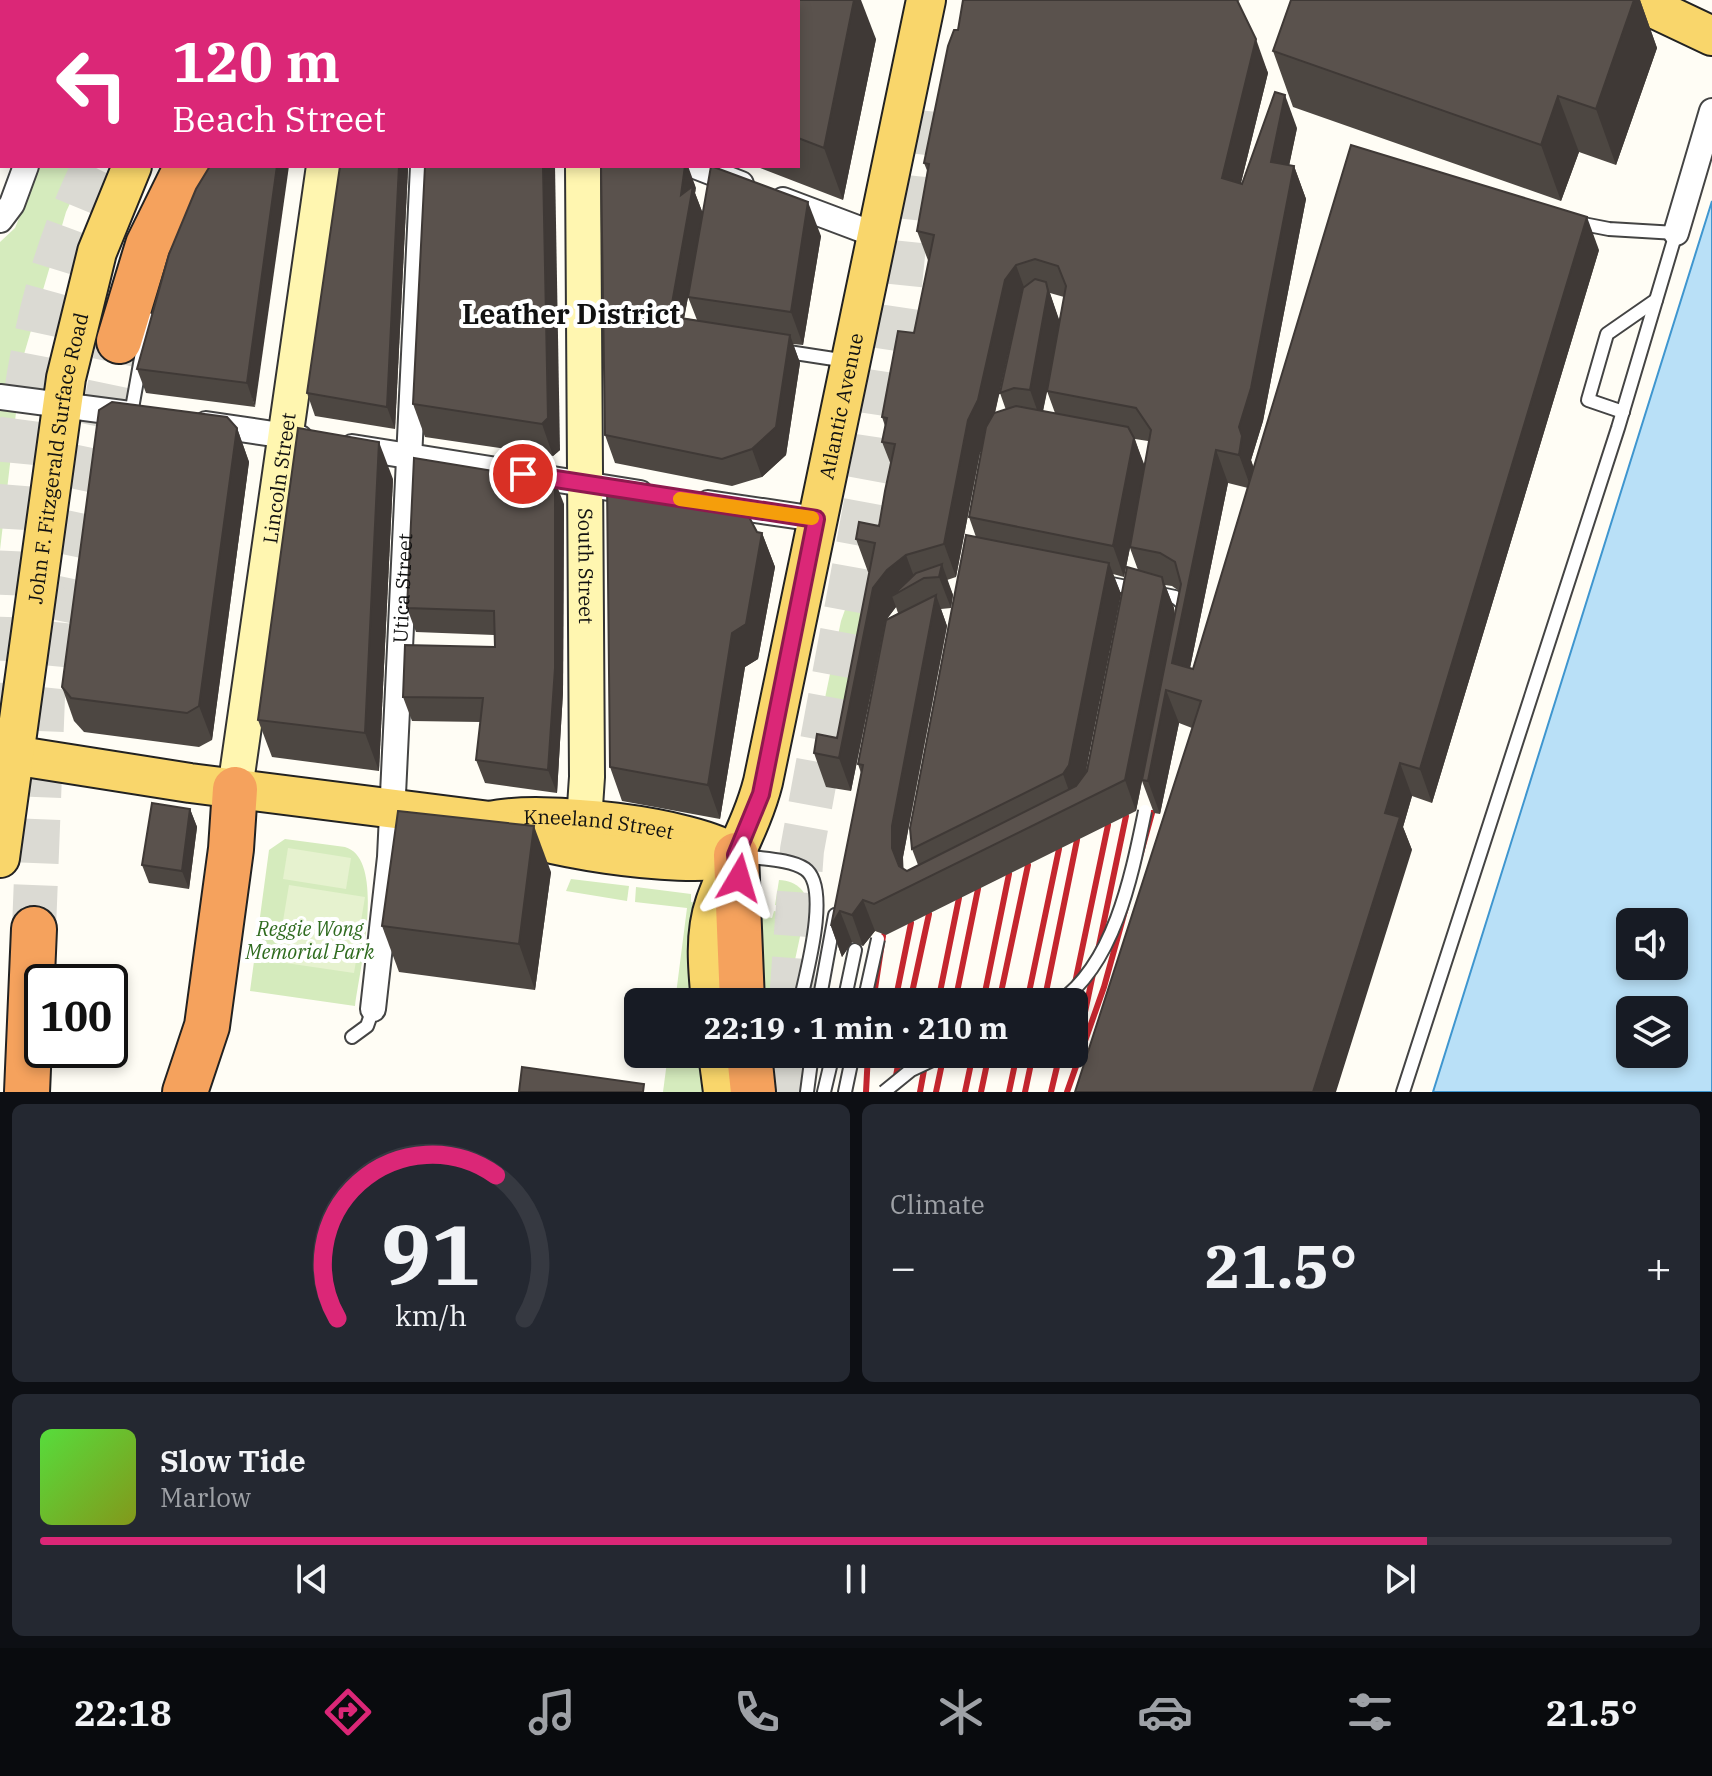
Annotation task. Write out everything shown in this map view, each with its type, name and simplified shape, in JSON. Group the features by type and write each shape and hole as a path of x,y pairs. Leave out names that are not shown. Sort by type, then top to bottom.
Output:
{"highway":[{"path":"119,341 148,245 186,168"},
{"path":"185,1092 207,1026 235,789"},
{"path":"736,855 741,988"},
{"path":"27,1092 34,929"},
{"path":"207,1026 215,1092"},
{"path":"750,1068 753,1092"}],"main road":[{"name":"Atlantic Avenue","path":"710,988 708,960 713,911 761,794 926,0"},
{"path":"1636,0 1712,36"},
{"name":"John F. Fitzgerald Surface Road","path":"0,858 7,755 61,405 89,278 131,168"},
{"name":"Lincoln Street","path":"235,789 283,435 324,168"},
{"name":"South Street","path":"583,168 587,777 584,821"},
{"name":"Kneeland Street","path":"7,755 235,789 490,821 527,815 584,821 689,836 716,844 736,855"},
{"name":"Kneeland Street","path":"490,821 516,836 675,861 706,861 736,855"},
{"path":"720,1068 723,1092"}],"street":[{"path":"1676,233 1712,111"},
{"path":"0,220 12,204 25,168"},
{"name":"Utica Street","path":"373,1009 389,872 408,649 408,456 423,168"},
{"path":"698,168 717,183 876,235"},
{"path":"0,397 142,416"},
{"path":"184,421 658,496"},
{"path":"688,500 816,519"}],"lane":[{"path":"1403,1092 1623,412 1676,233 1609,229 1560,218"},
{"path":"1623,412 1588,400 1607,334 1656,300"},
{"path":"142,416 151,305"},
{"path":"763,349 849,361"},
{"path":"1131,594 1135,573"},
{"path":"1088,579 1131,594 1179,599 1185,612 1181,633"},
{"path":"1075,988 1104,949 1148,796"},
{"path":"736,855 803,867 816,882 818,903 803,988"},
{"path":"822,988 838,901"},
{"path":"867,988 878,939"},
{"path":"847,988 855,950"},
{"path":"352,1037 367,1026 373,1009"},
{"path":"807,1068 807,1092"},
{"path":"824,1092 830,1068"},
{"path":"845,1092 850,1068"},
{"path":"884,1092 915,1068"}],"green space":[{"path":"39,168 86,168 66,212 22,361 0,550 0,242 15,228"},
{"path":"855,582 878,586 844,757 814,751 841,621"},
{"name":"Reggie Wong Memorial Park","path":"285,839 345,847 358,856 365,872 367,918 355,1006 250,991 269,850"},
{"path":"288,848 351,858 346,889 283,879"},
{"path":"571,879 629,886 627,901 566,891"},
{"path":"779,880 801,889 806,898 806,911 775,905"},
{"path":"289,885 365,897 359,933 283,921"},
{"path":"636,887 691,894 691,902 701,904 700,988 677,988 687,908 635,902"},
{"path":"774,911 804,918 789,988 756,988 757,915 772,918"},
{"path":"284,925 360,937 354,973 279,962"},
{"path":"666,1068 706,1068 709,1092 663,1092"},
{"path":"763,1068 796,1068 802,1081 801,1092 766,1092"}],"water":[{"path":"1712,201 1712,1092 1433,1092"}],"building":[{"path":"800,0 854,0 824,148 800,139"},
{"path":"963,0 1237,0 1256,39 1222,178 1242,184 1275,92 1285,95 1271,162 1294,166 1251,388 1239,427 1242,436 1239,455 1216,450 1172,663 1193,669 1351,145 1587,217 1420,769 1400,763 1385,813 1400,817 1313,1092 1075,1092 1083,1068 1088,1068 1088,1052 1201,701 1166,690 1148,781 1142,780 1181,584 1175,562 1160,553 1130,547 1151,430 1136,408 1047,391 1066,286 1058,266 1035,259 1016,265 1005,280 978,400 968,420 944,544 906,555 887,570 873,588 839,758 814,753 817,734 837,738 875,543 856,539 859,522 879,526 895,444 882,442 887,418 882,417 898,331 914,333 934,235 917,231 929,164 924,163 948,46 954,30 958,30"},
{"path":"1291,0 1634,0 1596,109 1558,96 1541,145 1273,51"},
{"path":"209,168 277,168 247,383 137,369 169,254 196,189"},
{"path":"340,168 399,168 387,407 307,393"},
{"path":"425,168 543,168 548,418 542,424 413,404"},
{"path":"601,168 685,168 681,195 693,186 671,309 674,317 790,335 776,427 752,449 722,459 605,435"},
{"path":"711,168 808,202 791,312 688,297"},
{"path":"1035,279 1046,282 1048,291 1030,390 1014,388 1000,393 1023,288"},
{"path":"112,402 227,417 237,428 199,706 187,713 71,698 62,687 99,410"},
{"path":"1016,406 1128,427 1134,438 1113,546 969,517 986,427 994,413"},
{"path":"298,428 379,442 365,733 258,720"},
{"path":"414,458 555,481 555,668 548,770 476,760 483,698 403,697 405,645 495,647 494,611 407,608"},
{"path":"618,480 737,500 736,507 749,517 757,532 762,533 746,624 732,633 708,785 610,767 607,482"},
{"path":"966,535 1109,563 1069,765 1063,774 912,849 910,828"},
{"path":"942,564 939,577 924,578 892,596 916,573"},
{"path":"1127,567 1162,577 1164,587 1125,780 874,904 863,900 852,915 840,911 831,926 863,765 858,764 886,620 936,595 892,826 892,848 899,866 907,871 1076,786 1087,771"},
{"path":"152,803 190,809 182,871 142,865"},
{"path":"398,811 534,826 519,944 382,926"},
{"path":"522,1067 644,1084 643,1092 519,1092"}],"tunnel":[{"path":"792,988 802,850 877,442 898,304 918,110"},
{"path":"4,727 14,511 29,371 44,302 65,234 93,168"},
{"path":"60,621 119,341"},
{"path":"34,929 43,697 54,587"},
{"path":"788,1068 788,1092"}],"railway":[{"path":"1067,1092 1104,987 1152,813"},
{"path":"1088,998 1126,816"},
{"path":"1074,988 1108,825"},
{"path":"1047,988 1077,840"},
{"path":"1030,988 1059,849"},
{"path":"1002,988 1028,865"},
{"path":"986,988 1009,874"},
{"path":"958,988 978,889"},
{"path":"941,988 959,898"},
{"path":"913,988 929,914"},
{"path":"898,988 911,923"},
{"path":"875,988 883,936"},
{"path":"866,1092 867,1068"},
{"path":"893,1092 897,1068"},
{"path":"920,1092 924,1068"},
{"path":"936,1092 941,1068"},
{"path":"965,1092 970,1068"},
{"path":"981,1092 986,1068"},
{"path":"1009,1092 1014,1068"},
{"path":"1025,1092 1030,1068"},
{"path":"1051,1092 1057,1068"}],"slow traffic":[{"path":"680,499 812,518"}],"district":[{"name":"Leather District","path":"571,314"}],"route":[{"path":"523,474 816,519 761,794 736,855 739,878"}]}
